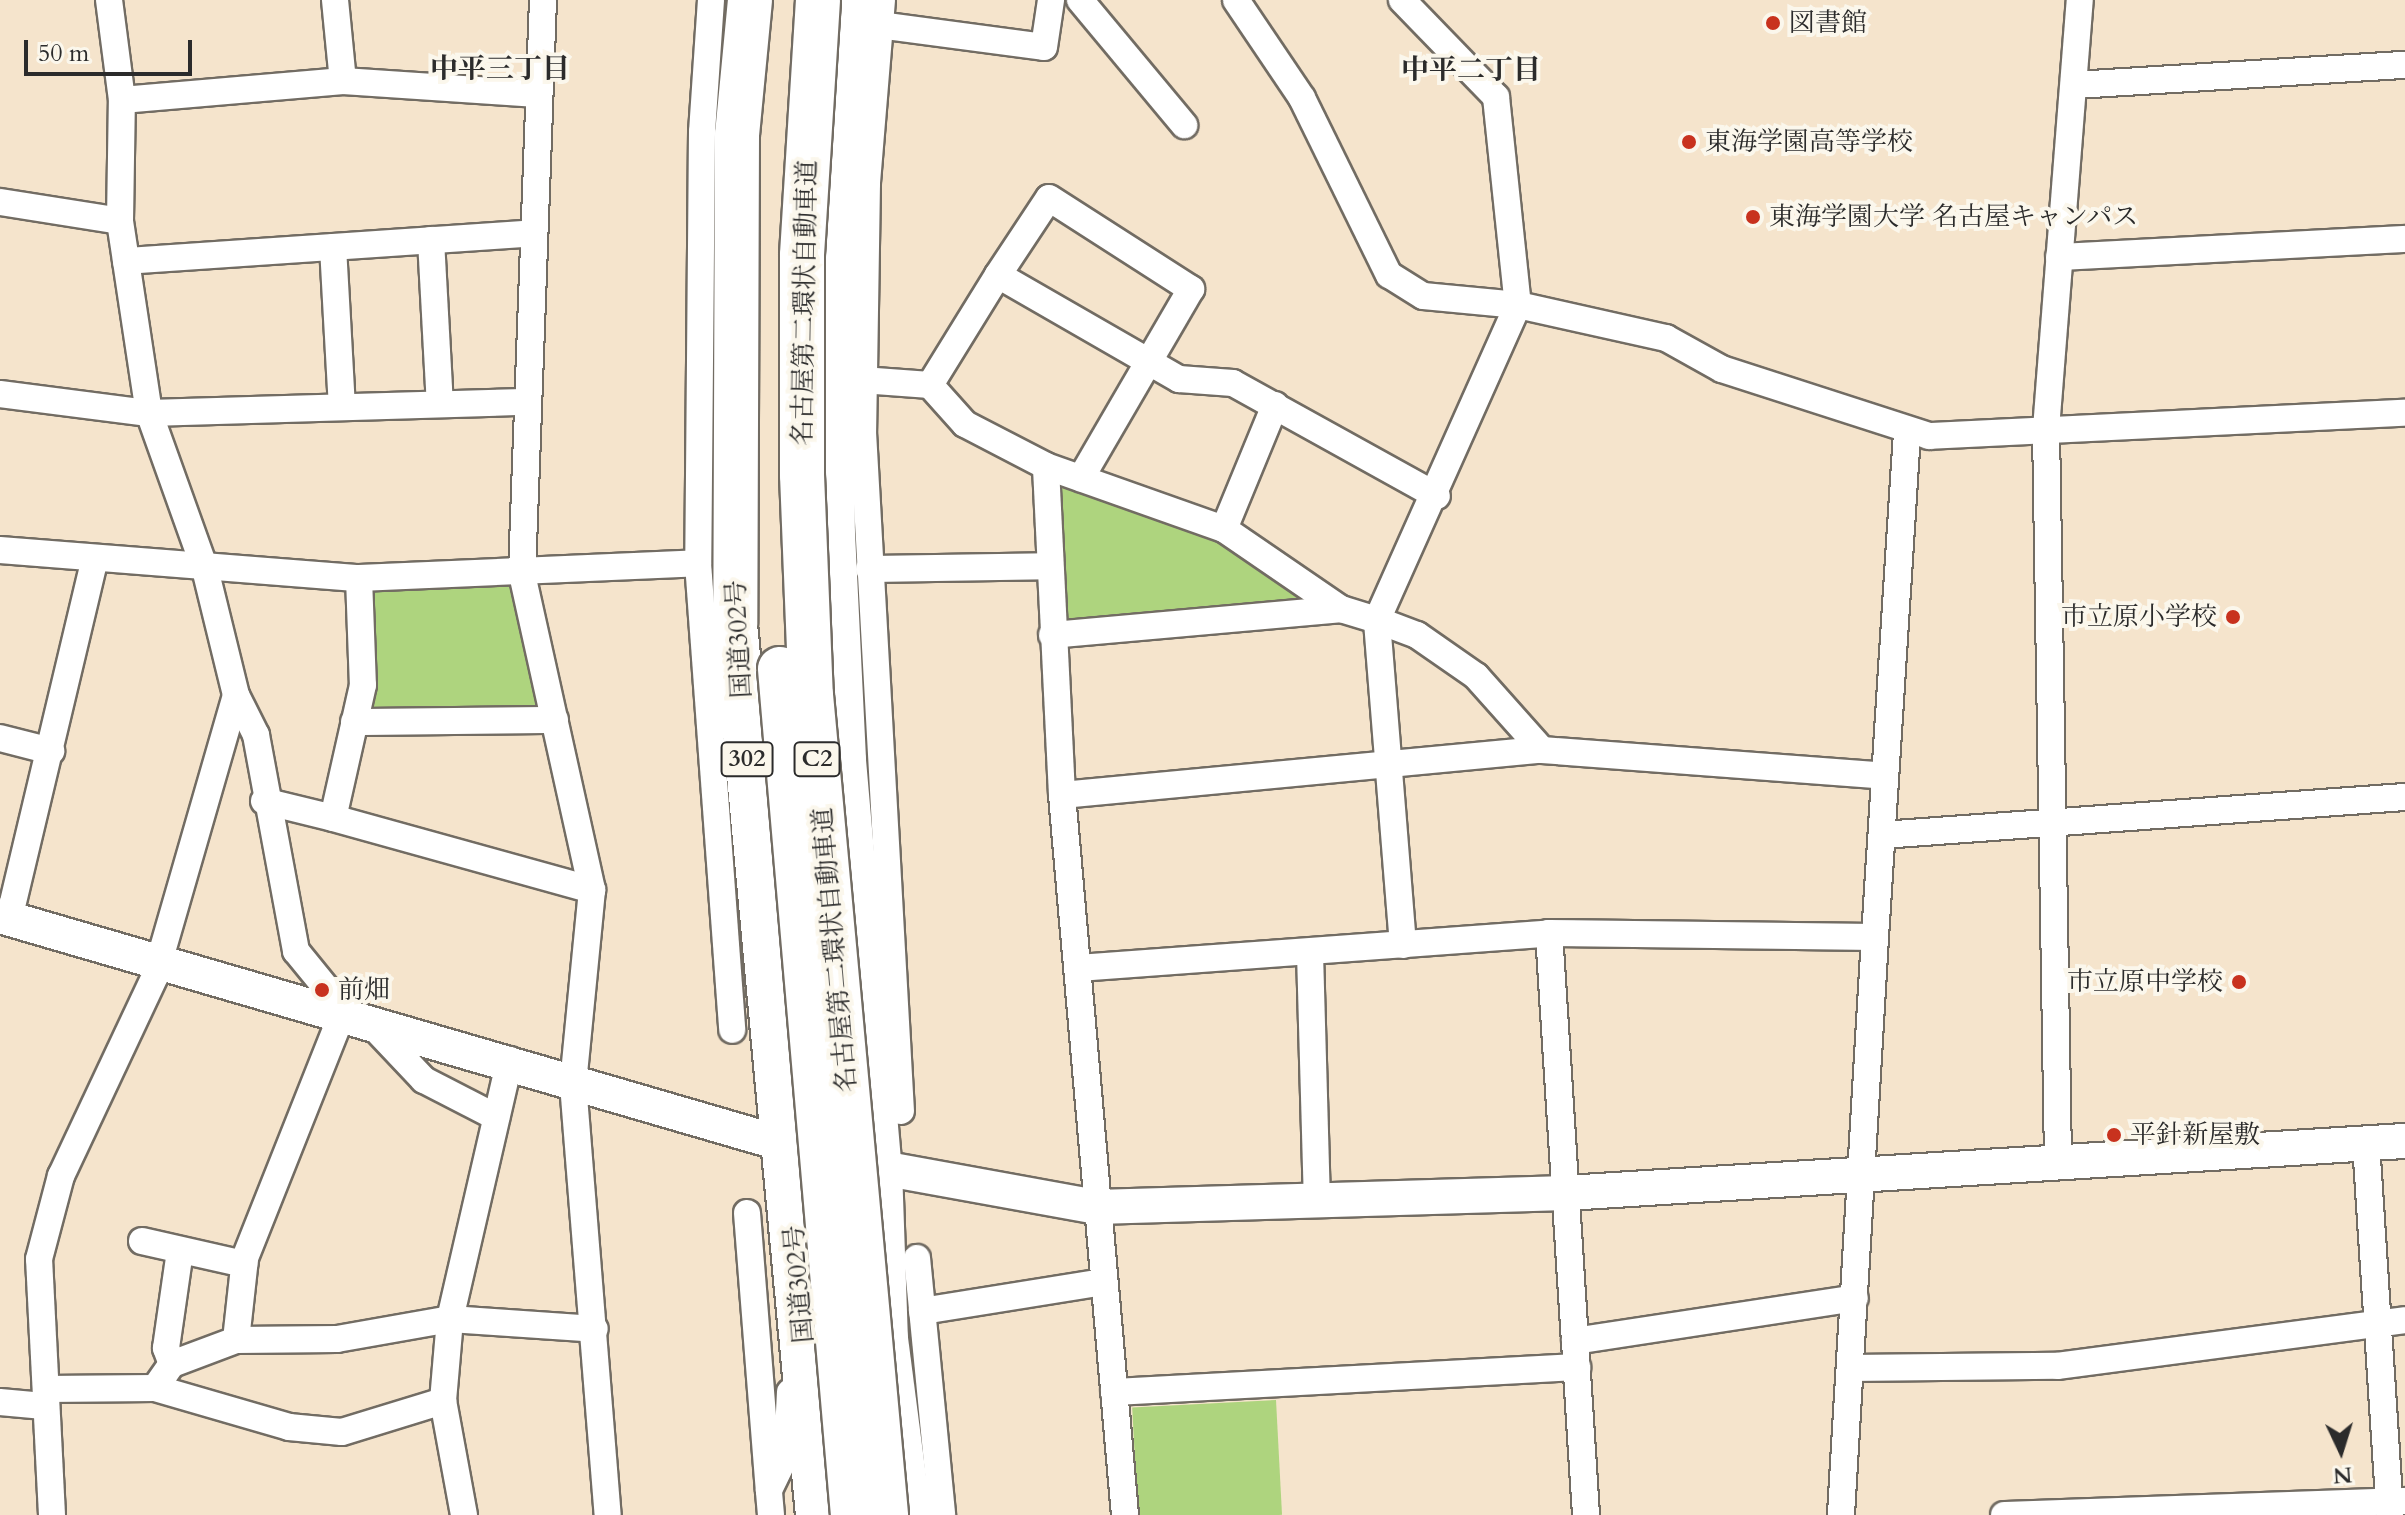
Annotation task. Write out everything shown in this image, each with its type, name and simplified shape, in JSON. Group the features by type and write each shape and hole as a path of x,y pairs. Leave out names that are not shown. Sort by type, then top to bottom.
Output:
{"highway":[{"name":"国道302号","path":"750,0 737,135 735,624 765,971 787,1145 818,1515"},
{"name":"名古屋第二環状自動車道","path":"788,0 773,255 781,697 853,1515"},
{"name":"名古屋第二環状自動車道","path":"818,0 802,256 804,522 811,695 886,1515"},
{"path":"872,8 832,283 833,534 868,845 886,1339 909,1515"}],"street":[{"path":"109,0 122,100 120,221 149,413 205,569 236,695 256,735 264,801 296,951 354,1018 424,1080 496,1117"},
{"path":"335,0 343,81"},
{"path":"543,0 524,402 522,574 592,890 573,1084 608,1515"},
{"path":"711,0 702,132 698,563 732,1030"},
{"path":"901,1111 868,845 869,569 862,380 872,8 1044,47 1051,0"},
{"path":"1080,0 1184,125"},
{"path":"1236,0 1302,98 1389,275 1423,296 1518,305 1666,338 1722,369 1907,432 2405,413"},
{"path":"1402,0 1496,97 1518,305 1437,496 1377,620 1403,945"},
{"path":"2058,1160 2049,821 2046,429 2080,0"},
{"path":"2075,85 2405,65"},
{"path":"122,100 343,81 538,94"},
{"path":"930,385 1049,198 1191,289 1081,478"},
{"path":"0,202 120,221"},
{"path":"126,261 532,233"},
{"path":"2059,257 2405,239"},
{"path":"431,240 440,404"},
{"path":"333,247 342,407"},
{"path":"998,275 1179,379 1233,383 1437,496"},
{"path":"862,380 930,385 965,424 1046,466 1224,529 1341,609 1417,635 1476,676 1542,750"},
{"path":"0,394 149,413 524,402"},
{"path":"1224,529 1275,405"},
{"path":"1841,1515 1907,432"},
{"path":"1046,466 1062,795 1125,1515"},
{"path":"0,550 94,561 359,578 522,574 698,563"},
{"path":"94,561 51,751 5,918 160,959 354,1018 510,1060 573,1084 880,1169 1097,1207 1566,1193 1863,1172 2405,1141"},
{"path":"869,569 1050,566"},
{"path":"333,818 363,685 359,578"},
{"path":"1052,635 1341,609"},
{"path":"52,1515 39,1259 61,1176 160,959 236,695"},
{"path":"354,722 555,720"},
{"path":"0,738 51,751"},
{"path":"1062,795 1542,750 1885,776"},
{"path":"1882,835 2405,797"},
{"path":"264,801 592,890"},
{"path":"1078,968 1549,933 1875,937"},
{"path":"1549,933 1586,1515"},
{"path":"723,937 765,971"},
{"path":"1310,953 1317,1200"},
{"path":"236,1340 244,1264 354,1018"},
{"path":"464,1515 443,1401 450,1319 510,1060"},
{"path":"2004,1515 2395,1506 2375,1322 2366,1143"},
{"path":"747,1213 770,1503"},
{"path":"142,1241 244,1264"},
{"path":"172,1364 166,1348 180,1251"},
{"path":"917,1258 942,1515"},
{"path":"922,1311 1104,1282"},
{"path":"1114,1392 1576,1354 1855,1298"},
{"path":"155,1388 172,1364 236,1340 337,1339 450,1319 595,1329"},
{"path":"1850,1368 2057,1366 2405,1320"},
{"path":"886,1339 907,1379 913,1446 938,1475"},
{"path":"770,1503 787,1453 788,1396 806,1367"},
{"path":"0,1402 155,1388 289,1427 342,1432 443,1401"}],"green space":[{"path":"1057,481 1218,538 1304,601 1064,622"},
{"path":"514,584 540,710 368,713 369,587"},
{"path":"1276,1400 1282,1515 1138,1515 1132,1408"}],"place":[{"name":"図書館","path":"1773,23"},
{"name":"東海学園高等学校","path":"1689,142"},
{"name":"東海学園大学 名古屋キャンパス","path":"1753,217"},
{"name":"市立原小学校","path":"2233,617"},
{"name":"市立原中学校","path":"2239,982"},
{"name":"前畑","path":"322,990"},
{"name":"平針新屋敷","path":"2114,1135"}],"district":[{"name":"中平三丁目","path":"500,69"},
{"name":"中平二丁目","path":"1471,70"}]}
